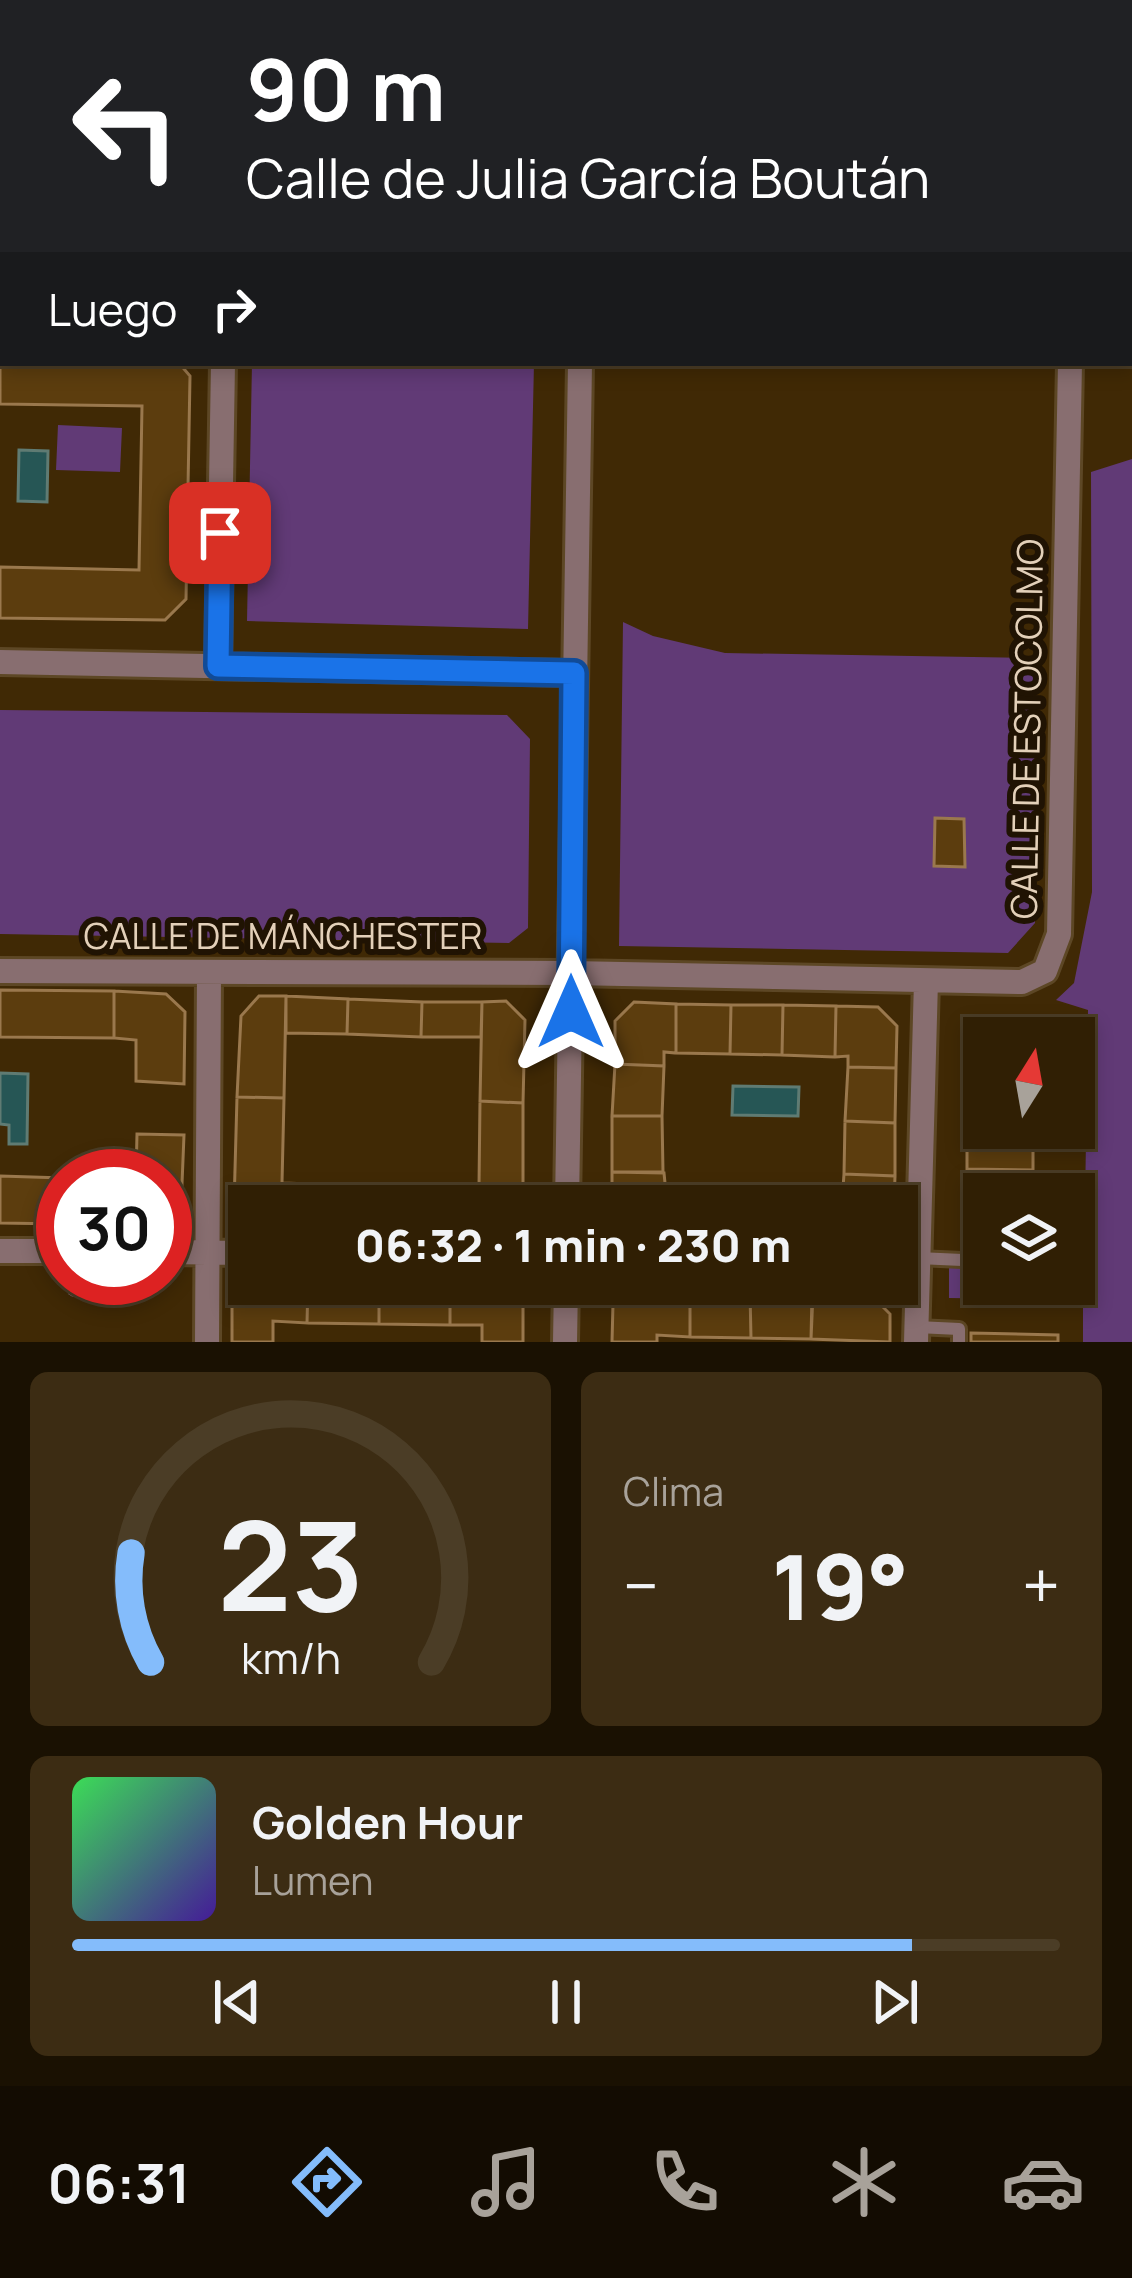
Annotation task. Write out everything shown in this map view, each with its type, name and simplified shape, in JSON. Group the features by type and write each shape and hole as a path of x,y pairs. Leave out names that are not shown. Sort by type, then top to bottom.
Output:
{"street":[{"path":"218,666 224,366"},
{"path":"567,1185 580,366"},
{"name":"CALLE DE ESTOCOLMO","path":"926,981 1022,982 1045,970 1057,943 1070,366"},
{"path":"0,662 574,673"},
{"name":"CALLE DE MÁNCHESTER","path":"0,970 571,973 926,981"},
{"path":"206,1342 209,973"},
{"path":"914,1185 926,981"},
{"path":"0,1251 36,1251"},
{"path":"192,1252 228,1252"},
{"path":"565,1342 566,1305"}],"lane":[{"path":"918,1262 963,1261"},
{"path":"916,1334 959,1329 959,1342"}],"shaded area":[{"path":"252,366 534,366 528,629 247,621"},
{"path":"58,425 122,428 120,472 56,470"},
{"path":"1132,459 1132,1342 1083,1342 1083,1305 1095,1305 1095,1173 1085,1173 1086,1149 1095,1149 1095,1017 1088,1017 1088,1010 1056,1000 1074,983 1092,892 1091,472"},
{"path":"623,622 653,636 725,653 1034,658 1035,923 1008,953 619,946"},
{"path":"0,710 507,715 530,739 528,928 509,943 0,934"},
{"path":"949,1266 963,1266 963,1298 949,1298"}],"water":[{"path":"19,450 48,451 47,502 18,501"},
{"path":"0,1073 28,1074 27,1144 9,1144 9,1125 0,1124"},
{"path":"733,1086 799,1087 798,1116 732,1115"}],"building":[{"path":"0,366 182,366 190,376 186,599 165,620 0,618 0,567 139,570 142,406 0,404"},
{"path":"935,818 964,819 965,867 934,866"},
{"path":"0,990 114,991 114,1038 0,1037"},
{"path":"114,991 166,994 185,1012 184,1084 136,1081 136,1040 114,1038"},
{"path":"259,996 286,996 284,1098 237,1097 241,1016"},
{"path":"286,996 348,999 347,1034 286,1033"},
{"path":"348,999 422,1002 421,1037 347,1034"},
{"path":"506,1001 525,1020 523,1103 480,1101 482,1002"},
{"path":"422,1002 482,1002 481,1037 421,1037"},
{"path":"634,1002 676,1004 676,1053 664,1052 664,1066 615,1064 615,1021"},
{"path":"676,1004 731,1005 730,1054 676,1053"},
{"path":"731,1005 783,1005 782,1055 730,1054"},
{"path":"783,1005 836,1006 835,1057 782,1055"},
{"path":"836,1006 878,1007 897,1026 896,1068 848,1067 848,1056 835,1057"},
{"path":"615,1064 664,1066 662,1116 612,1116"},
{"path":"848,1067 896,1068 895,1123 845,1121"},
{"path":"237,1097 284,1098 282,1183 311,1185 235,1185"},
{"path":"480,1101 523,1103 523,1185 479,1185"},
{"path":"612,1116 662,1116 663,1172 612,1172"},
{"path":"845,1121 895,1123 895,1176 844,1174"},
{"path":"137,1134 184,1135 183,1149 137,1149"},
{"path":"967,1149 1033,1150 1033,1170 967,1169"},
{"path":"967,1169 1033,1170 1033,1173 967,1173"},
{"path":"612,1172 664,1173 665,1183 673,1185 612,1185"},
{"path":"844,1174 895,1176 895,1185 843,1185"},
{"path":"0,1176 36,1177 36,1224 0,1223"},
{"path":"232,1305 307,1305 307,1323 273,1321 273,1342 232,1342"},
{"path":"307,1305 379,1305 379,1324 307,1323"},
{"path":"379,1305 450,1305 450,1325 379,1324"},
{"path":"450,1305 523,1306 523,1342 482,1342 482,1325 450,1325"},
{"path":"613,1305 690,1305 690,1337 657,1335 657,1342 612,1342"},
{"path":"690,1305 750,1305 751,1338 690,1337"},
{"path":"750,1305 812,1305 811,1339 751,1338"},
{"path":"813,1305 881,1305 890,1314 890,1342 811,1339"},
{"path":"971,1333 1058,1335 1058,1342 971,1342"}],"route":[{"path":"220,533 218,666 574,673 571,1012"}]}
